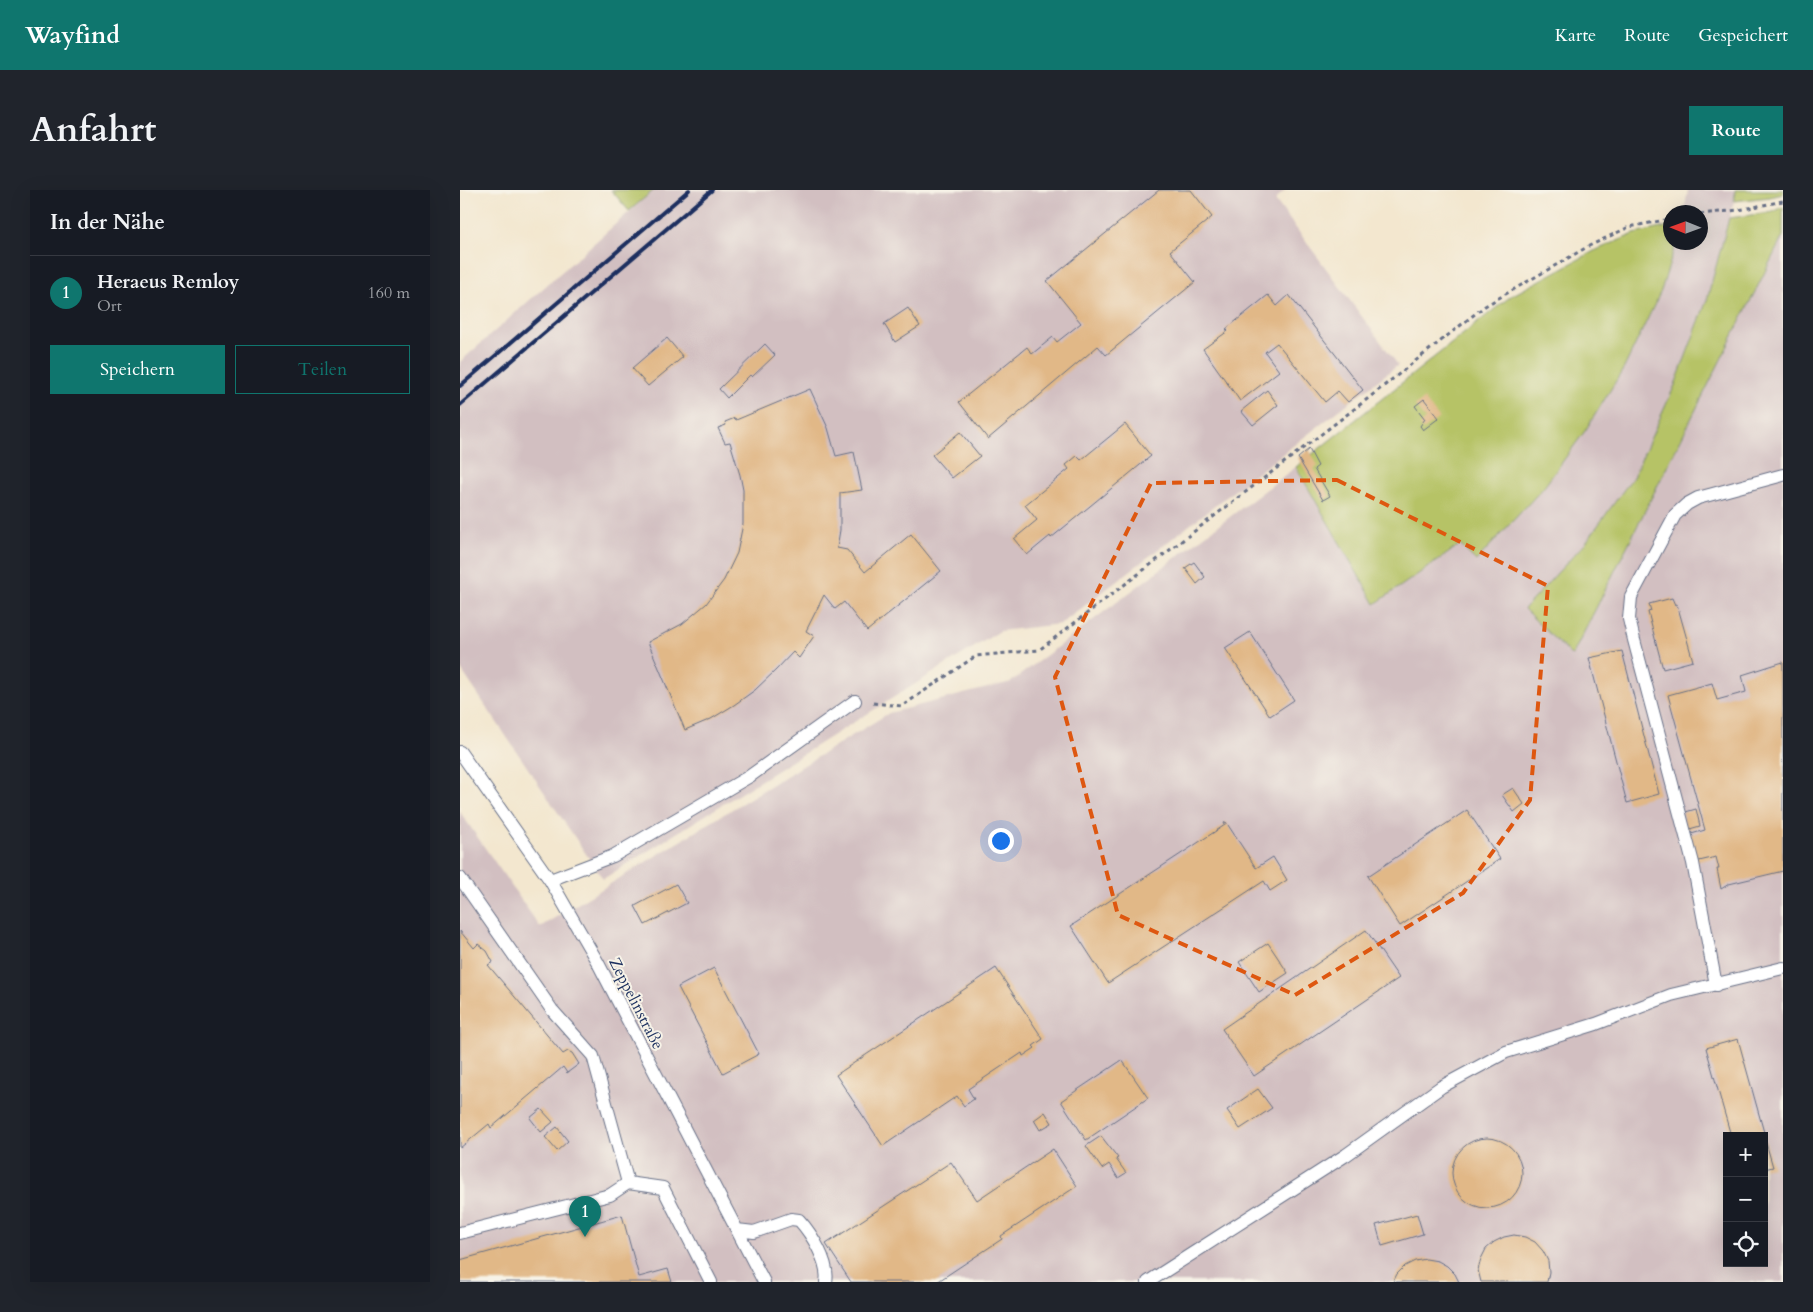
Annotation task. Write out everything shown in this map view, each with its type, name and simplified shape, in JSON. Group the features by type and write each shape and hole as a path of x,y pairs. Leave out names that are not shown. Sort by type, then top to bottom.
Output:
{"lane":[{"path":"1716,984 1693,863 1629,619 1631,597 1675,515 1687,504 1698,498 1783,475"},
{"path":"550,880 613,856 733,786 750,776 855,701"},
{"name":"Zeppelinstraße","path":"460,752 550,880 598,963 764,1282"},
{"path":"460,878 552,1010 593,1056 628,1183"},
{"path":"1148,1282 1346,1155 1441,1087 1506,1052 1596,1024 1671,995 1783,968"},
{"path":"460,1233 610,1195 628,1183 663,1188 710,1282"},
{"path":"737,1230 754,1232 791,1219 799,1220 807,1228 820,1253 827,1276 826,1282"}],"path":[{"path":"1708,213 1739,210 1783,201"},
{"path":"855,701 902,706 976,656 1039,650 1358,406 1485,306 1589,246 1629,227 1663,220"}],"highlighted area":[{"path":"1337,480 1548,586 1530,800 1463,893 1295,995 1118,915 1055,677 1151,483"}],"shaded area":[{"path":"654,190 1285,190 1275,200 1398,365 1061,624 1000,631 603,879 460,668 460,362"},
{"path":"1688,190 1735,190 1734,201 1707,300 1675,385 1633,477 1586,542 1572,655 1783,236 1783,1282 460,1282 460,812 540,927 889,713 1011,682 1296,467 1375,604 1461,545 1477,560 1544,487 1585,431 1624,368 1661,292 1674,250 1708,250 1708,205 1685,205"}],"green space":[{"path":"611,190 654,190 629,211"},
{"path":"1735,190 1783,190 1783,194 1734,201"},
{"path":"1783,207 1783,236 1572,656 1524,609 1586,542 1633,477 1675,385 1707,300 1729,218 1773,212"},
{"path":"1663,228 1663,250 1674,250 1661,291 1624,368 1585,431 1544,487 1476,561 1460,545 1375,604 1296,467 1511,296 1594,251 1634,234"}],"building":[{"path":"1159,190 1191,190 1212,217 1170,251 1195,282 1106,355 1098,346 988,439 959,402 1027,347 1032,354 1053,337 1057,342 1081,323 1047,281"},
{"path":"1268,295 1277,306 1289,295 1363,390 1348,402 1338,391 1325,402 1277,343 1265,352 1279,371 1240,401 1203,349 1228,331 1226,329"},
{"path":"908,308 920,326 895,342 884,324"},
{"path":"667,338 683,357 648,386 632,368"},
{"path":"765,344 775,355 752,377 750,375 727,398 719,389"},
{"path":"810,389 828,428 836,456 854,452 862,490 840,493 840,530 837,548 847,550 865,572 911,534 941,571 867,631 844,602 835,609 824,595 806,631 814,636 799,658 793,652 755,690 711,719 685,730 648,642 682,624 706,604 724,580 737,553 743,524 743,490 730,442 725,443 718,428 726,425 725,422 735,418 736,420"},
{"path":"1267,390 1278,405 1253,425 1241,411"},
{"path":"1424,399 1439,418 1423,430 1420,426 1425,419 1415,406"},
{"path":"1125,424 1151,456 1051,538 1050,536 1027,555 1014,539 1037,520 1025,505 1069,469 1066,465 1077,456 1081,460"},
{"path":"960,432 980,456 952,478 932,455"},
{"path":"1309,449 1318,466 1314,469 1330,496 1323,500 1298,458"},
{"path":"1194,562 1205,577 1197,584 1185,568"},
{"path":"1672,598 1675,605 1677,604 1693,661 1663,669 1648,612 1651,611 1649,604"},
{"path":"1250,632 1294,700 1270,716 1225,648"},
{"path":"1622,651 1659,794 1627,803 1589,658"},
{"path":"1783,662 1783,871 1729,884 1721,889 1716,857 1695,862 1688,835 1705,830 1668,695 1712,683 1717,700 1746,692 1742,675"},
{"path":"1513,788 1524,804 1514,812 1502,795"},
{"path":"1696,809 1700,826 1686,830 1682,813"},
{"path":"1467,810 1500,859 1400,926 1368,876"},
{"path":"1226,822 1256,868 1273,857 1287,880 1270,891 1264,881 1108,983 1071,926 1225,825 1224,823"},
{"path":"676,884 687,903 645,925 635,906"},
{"path":"1366,930 1399,978 1254,1076 1222,1029"},
{"path":"460,931 474,948 478,944 487,951 493,962 488,965 563,1054 568,1051 572,1053 579,1064 567,1073 563,1067 491,1128 489,1124 460,1148"},
{"path":"1268,943 1288,973 1259,992 1239,962"},
{"path":"714,968 759,1054 723,1073 678,987"},
{"path":"996,968 1043,1039 1033,1046 1035,1048 1023,1056 1022,1053 968,1089 974,1099 964,1106 957,1096 883,1146 836,1075"},
{"path":"1738,1039 1764,1132 1730,1132 1706,1048"},
{"path":"1122,1060 1148,1098 1086,1140 1061,1101"},
{"path":"1258,1089 1272,1108 1240,1129 1227,1110"},
{"path":"541,1109 553,1122 541,1132 530,1118"},
{"path":"1045,1112 1052,1123 1040,1130 1034,1120"},
{"path":"557,1127 568,1141 557,1151 545,1137"},
{"path":"1101,1136 1118,1158 1116,1159 1126,1173 1118,1178 1109,1164 1102,1169 1086,1146"},
{"path":"1480,1138 1494,1138 1507,1144 1516,1153 1522,1166 1522,1180 1512,1198 1494,1208 1480,1208 1467,1202 1458,1193 1452,1180 1452,1166 1458,1153 1467,1144"},
{"path":"1053,1149 1077,1186 1001,1236 1002,1239 937,1282 851,1282 826,1244 951,1162 977,1200"},
{"path":"1768,1150 1773,1167 1768,1168"},
{"path":"1417,1214 1423,1234 1382,1246 1376,1225"},
{"path":"622,1215 639,1277 668,1269 672,1282 460,1282 460,1260"},
{"path":"1514,1235 1525,1237 1535,1242 1543,1251 1548,1261 1549,1272 1547,1282 1481,1282 1478,1270 1486,1249 1504,1237"},
{"path":"1426,1259 1438,1261 1447,1266 1455,1274 1459,1282 1393,1282 1397,1274 1405,1266 1415,1261"}],"railway":[{"path":"460,386 689,190"},
{"path":"460,405 712,190"}],"place":[{"name":"Heraeus Remloy","path":"585,1237"}]}
